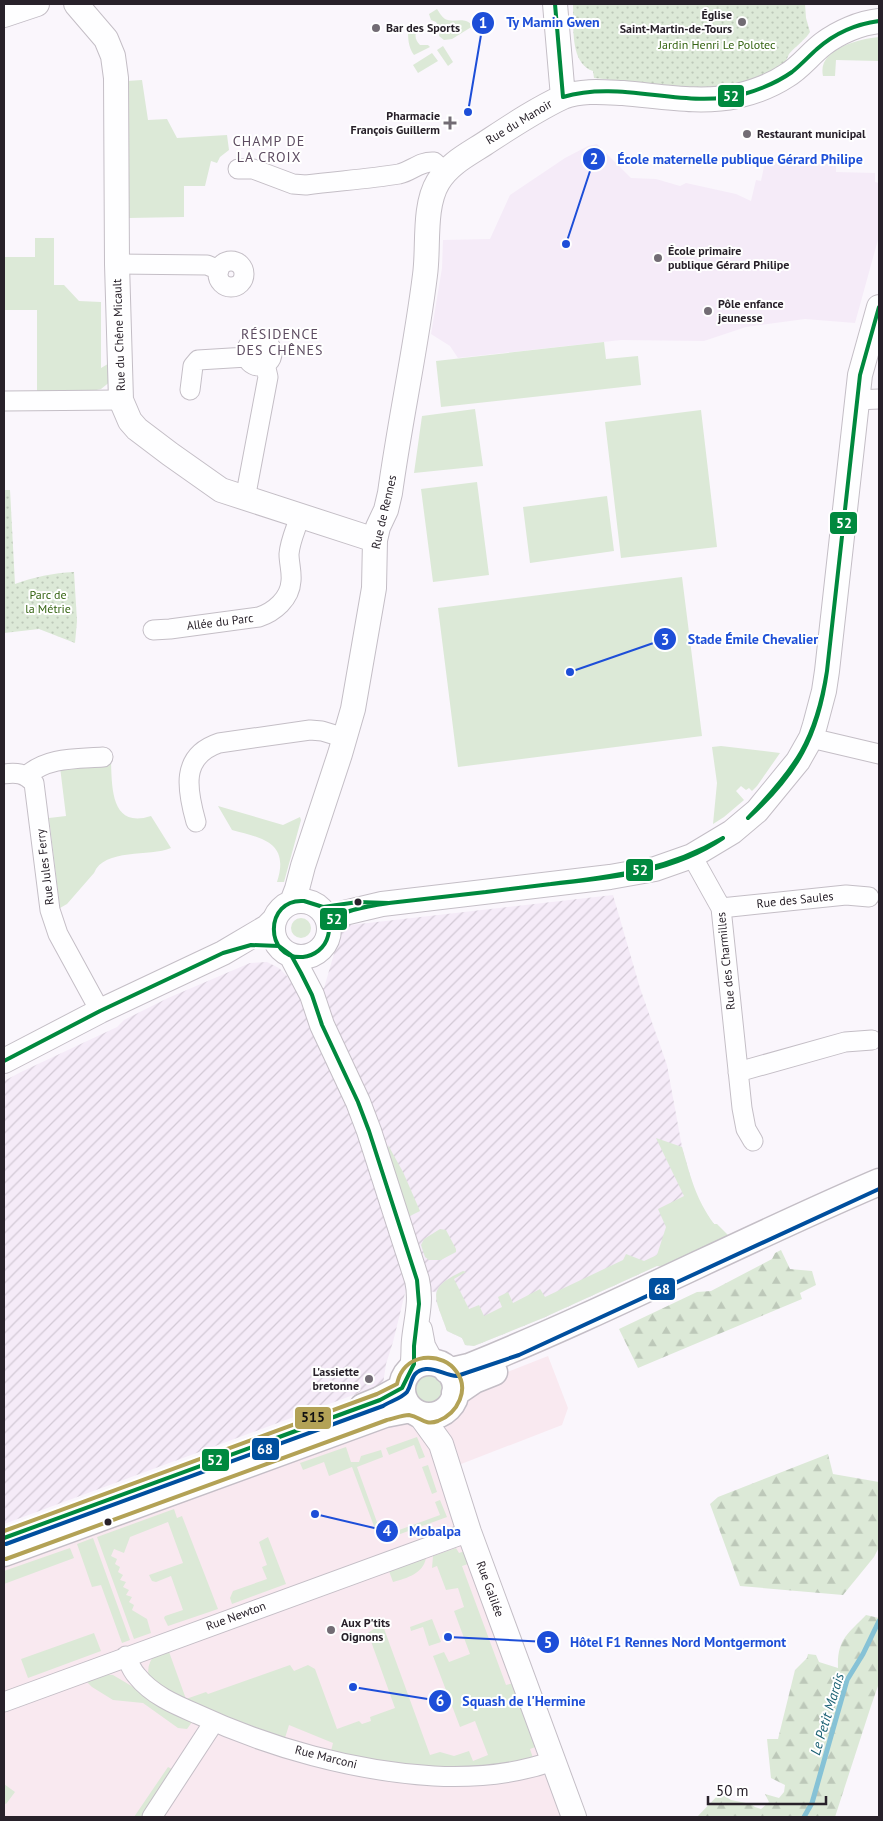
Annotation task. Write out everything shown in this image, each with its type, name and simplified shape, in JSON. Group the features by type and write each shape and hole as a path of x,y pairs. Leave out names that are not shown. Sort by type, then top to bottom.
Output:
{"main road":[{"path":"4,1553 385,1414 428,1390 456,1370 469,1367 587,1318 808,1213 879,1182"},
{"path":"4,1538 380,1400 474,1380 592,1330 750,1252 879,1196"}],"street":[{"path":"4,14 14,4"},
{"path":"4,14 37,4"},
{"name":"Rue du Chêne Micault","path":"51,4 78,8 106,39 114,64 116,78 117,264 121,400 130,421 137,429 221,490 375,540"},
{"path":"555,4 563,97"},
{"name":"Rue du Manoir","path":"445,172 505,130 563,97 592,91 693,99 723,99 738,96 763,88 788,75 824,43 841,33 879,21"},
{"path":"238,169 253,169 293,184 306,185 400,174 429,161 434,162 445,172"},
{"name":"Rue de Rennes","path":"313,909 306,889 310,849 353,710 375,573 375,540 390,493 424,284 428,251 429,210 432,194 445,172"},
{"path":"117,264 207,265 219,270"},
{"path":"4,1061 100,1011 223,953 259,932 275,919 281,909 313,909 359,902 382,904 618,876 655,869 692,856 732,832 757,811 798,761 811,738 820,710 868,399 860,375 879,306"},
{"path":"190,390 193,366 198,360 247,357 247,349 251,342 259,340 263,340 272,349 271,358 266,364 268,377 245,499"},
{"path":"4,401 121,400"},
{"name":"Allée du Parc","path":"153,630 259,617 271,612 284,598 291,583 289,555 291,540 300,516"},
{"path":"196,822 190,800 189,776 196,759 209,747 219,743 310,730 322,731 345,738"},
{"path":"811,738 879,754"},
{"path":"4,774 19,773 26,776 40,765 50,762 103,757"},
{"name":"Rue Jules Ferry","path":"26,776 34,783 35,787 50,910 58,934 100,1011"},
{"name":"Rue des Charmilles","path":"692,856 721,908 738,1072 746,1129 753,1141"},
{"name":"Rue des Saules","path":"721,908 846,895 869,897"},
{"path":"223,953 251,945 293,952 323,946 327,940 313,909"},
{"path":"275,919 274,936 293,952 312,995 322,1025 341,1063 369,1131 418,1286 418,1321 414,1338 428,1390"},
{"path":"738,1072 845,1042 872,1040"},
{"name":"Rue Galilée","path":"428,1390 441,1444 469,1532 574,1817"},
{"name":"Rue Newton","path":"4,1702 469,1532"},
{"name":"Rue Marconi","path":"126,1656 136,1676 153,1692 176,1705 214,1722 285,1747 329,1759 434,1776 519,1771 553,1761"},
{"path":"152,1817 214,1722"}],"shaded area":[{"name":"École primaire publique Gérard Philipe","path":"597,144 631,178 656,179 680,186 686,183 736,194 751,201 756,180 761,181 765,162 836,164 836,172 875,173 875,182 879,183 879,236 855,323 805,319 746,327 704,341 621,340 458,358 450,346 431,334 442,268 443,240 490,239 510,195 565,158 588,146"},
{"path":"613,895 640,988 667,1065 682,1147 695,1193 702,1208 714,1224 717,1224 665,1267 657,1266 543,1318 474,1346 465,1345 462,1338 447,1331 436,1301 436,1292 406,1289 386,1364 383,1384 4,1524 4,1081 117,1027 124,1020 168,998 250,963 267,962 279,968 288,977 295,989 324,988 342,926"},
{"path":"548,1356 568,1408 562,1425 456,1466 575,1817 4,1817 4,1558 381,1420 434,1422 447,1418 467,1392 477,1384"}],"green space":[{"name":"Jardin Henri Le Polotec","path":"573,4 805,4 810,32 780,66 748,81 705,87 682,87 594,78 593,71 585,67 576,52 573,32"},
{"path":"437,9 445,19 466,21 473,26 452,39 444,40 439,36 440,29 436,22 431,20 429,14"},
{"path":"413,24 418,29 416,39 418,43 430,47 414,55 409,46 408,35 408,28"},
{"path":"879,37 879,61 836,60 835,76 823,76 823,67 826,59 833,52 851,43"},
{"path":"443,46 453,62 448,66 437,50"},
{"path":"432,53 438,61 418,73 413,65"},
{"path":"142,80 148,120 167,119 177,138 227,135 229,150 220,157 217,163 211,161 205,186 184,186 184,217 129,218 127,81"},
{"path":"35,238 54,238 54,285 64,285 79,301 101,302 101,368 113,361 111,381 101,389 92,391 37,391 37,310 4,310 4,257 35,257"},
{"path":"604,342 606,359 638,356 641,385 441,407 436,361"},
{"path":"475,409 483,466 414,473 422,416"},
{"path":"701,410 717,547 621,558 605,422"},
{"path":"477,482 489,575 433,582 421,489"},
{"name":"Parc de la Métrie","path":"4,490 10,490 15,584 29,579 74,572 77,621 75,643 39,629 4,633"},
{"path":"607,496 614,551 530,563 523,507"},
{"path":"682,577 702,736 458,767 438,608"},
{"path":"721,746 780,753 752,791 749,788 746,790 741,786 736,791 744,800 713,824 717,783 712,747"},
{"path":"111,762 116,804 128,817 151,816 171,848 162,851 117,856 107,860 99,865 67,904 60,908 49,818 66,816 60,767"},
{"path":"218,806 283,825 300,817 301,820 284,882 277,882 280,858 271,844 263,839 232,830"},
{"path":"301,918 308,921 311,928 308,935 301,938 294,935 291,928 294,921"},
{"path":"656,1138 682,1147 694,1187 702,1205 714,1224 717,1224 731,1238 665,1267 657,1266 543,1318 474,1346 465,1345 462,1338 447,1331 436,1295 443,1283 463,1271 466,1272 454,1279 469,1309 479,1305 484,1316 502,1307 498,1297 508,1292 513,1303 540,1289 545,1297 623,1260 626,1254 644,1261 657,1255 666,1227 658,1209 684,1196"},
{"path":"388,1145 403,1172 420,1211 408,1217 390,1163"},
{"path":"440,1229 446,1230 456,1252 441,1260 429,1260 425,1257 421,1245 424,1239"},
{"path":"781,1250 790,1269 812,1271 816,1285 800,1293 802,1299 638,1368 619,1329 697,1292 711,1291 772,1259 775,1253"},
{"path":"429,1375 439,1379 443,1389 439,1399 429,1403 419,1399 415,1389 419,1379"},
{"path":"417,1437 425,1457 419,1459 414,1445 389,1455 386,1448"},
{"path":"346,1447 351,1462 359,1462 361,1456 381,1450 383,1457 357,1467 382,1536 378,1537 352,1467 329,1476 324,1462 303,1470 300,1463"},
{"path":"828,1454 833,1474 879,1482 879,1547 874,1557 843,1595 740,1586 710,1504 718,1497"},
{"path":"428,1465 437,1492 432,1494 422,1467"},
{"path":"440,1500 447,1517 392,1537 391,1533 440,1515 435,1502"},
{"path":"174,1509 177,1518 182,1516 218,1609 168,1626 164,1618 165,1616 183,1610 171,1576 156,1582 152,1581 149,1575 183,1563 168,1522 130,1537 124,1553 114,1549 111,1556 117,1559 115,1564 120,1567 118,1572 123,1575 120,1580 126,1582 123,1587 129,1590 126,1595 132,1597 129,1602 134,1605 132,1610 147,1619 151,1633 134,1639 97,1537"},
{"path":"268,1537 286,1584 232,1604 230,1598 233,1591 267,1579 262,1567 267,1565 259,1542"},
{"path":"93,1538 130,1640 122,1643 101,1585 92,1587 77,1544"},
{"path":"70,1548 74,1558 4,1584 4,1571"},
{"path":"456,1548 459,1553 465,1551 474,1562 462,1566 506,1685 517,1682 538,1746 530,1749 533,1758 528,1761 460,1769 422,1767 385,1762 331,1751 333,1743 289,1725 285,1738 185,1702 150,1679 148,1669 153,1657 155,1654 168,1649 186,1699 206,1692 208,1694 290,1665 294,1671 308,1665 315,1669 337,1729 359,1721 362,1724 371,1721 370,1717 395,1708 368,1633 382,1623 430,1755 440,1752 454,1756 469,1751 473,1761 488,1755 475,1721 460,1727 433,1656 444,1652 449,1662 470,1654 454,1611 464,1607 458,1588 446,1590 437,1566 432,1568 433,1556"},
{"path":"426,1558 418,1572 393,1582 389,1571"},
{"path":"866,1615 879,1618 879,1683 835,1817 697,1817 720,1793 731,1800 751,1804 761,1809 769,1802 765,1794 779,1798 784,1792 785,1785 771,1778 767,1739 778,1739 795,1670 807,1658 808,1654 816,1655 819,1662 838,1668 839,1650 842,1643 849,1632"},
{"path":"432,1619 441,1642 429,1646 423,1627 411,1631 410,1627"},
{"path":"94,1633 101,1651 28,1678 21,1659"},
{"path":"101,1674 113,1675 192,1722 187,1729 178,1728 143,1703 113,1700 92,1687 85,1680"},
{"path":"168,1767 174,1770 144,1817 134,1817"},
{"path":"4,1784 15,1792 6,1804 4,1803"}],"waterway":[{"name":"Le Petit Marais","path":"804,1817 812,1803 847,1680 863,1654 879,1621"}],"transit line":[{"name":"52","path":"555,4 563,97"},
{"name":"52","path":"563,97 585,92 608,91 699,99 744,94 787,76 824,43 838,34 862,24 879,21"},
{"name":"52","path":"860,375 879,307"},
{"name":"52","path":"827,671 860,375"},
{"name":"52","path":"827,671 860,375"},
{"name":"52","path":"748,818 779,784 801,752 817,716 827,671"},
{"name":"52","path":"748,818 780,786 802,752 818,715 827,671"},
{"name":"52","path":"551,884 619,875 660,865 681,858 723,838"},
{"name":"52","path":"551,884 640,872 683,859 723,838"},
{"name":"52","path":"486,892 551,884"},
{"name":"52","path":"486,892 551,884"},
{"name":"52","path":"389,903 486,892"},
{"name":"52","path":"389,903 486,892"},
{"name":"52","path":"304,901 323,907 358,902 389,903 360,908 334,919 329,927 327,940 324,944 318,951 303,957 290,955 281,949 276,940 274,929 276,918 281,909 291,903 304,901"},
{"name":"52","path":"4,1061 100,1011 223,953 251,945 279,946"},
{"name":"52","path":"4,1538 380,1400 402,1388 414,1364 419,1304 417,1280 369,1131 358,1102 322,1025 312,995 291,955 279,946"},
{"name":"68","path":"6,1544 383,1406 405,1394 413,1378 421,1370 430,1369 457,1376 519,1355 879,1189"},
{"name":"515","path":"4,1531 377,1394 397,1384 400,1374 406,1366 420,1359 436,1358 443,1361 450,1365 460,1378 462,1385 460,1400 451,1412 438,1421 426,1422 409,1415 387,1420 6,1559"}],"place":[{"name":"Église Saint-Martin-de-Tours","path":"742,22"},
{"name":"Bar des Sports","path":"376,28"},
{"name":"Ty Mamin Gwen","path":"468,112"},
{"name":"Pharmacie François Guillerm","path":"450,123"},
{"name":"Restaurant municipal","path":"747,134"},
{"name":"École maternelle publique Gérard Philipe","path":"566,244"},
{"name":"École primaire publique Gérard Philipe","path":"658,258"},
{"name":"Pôle enfance jeunesse","path":"708,311"},
{"name":"Stade Émile Chevalier","path":"570,672"},
{"name":"L'assiette bretonne","path":"369,1379"},
{"name":"Mobalpa","path":"315,1514"},
{"name":"Aux P'tits Oignons","path":"331,1630"},
{"name":"Hôtel F1 Rennes Nord Montgermont","path":"448,1637"},
{"name":"Squash de l'Hermine","path":"353,1687"}],"district":[{"name":"CHAMP DE LA CROIX","path":"269,150"},
{"name":"RÉSIDENCE DES CHÊNES","path":"280,342"}]}
